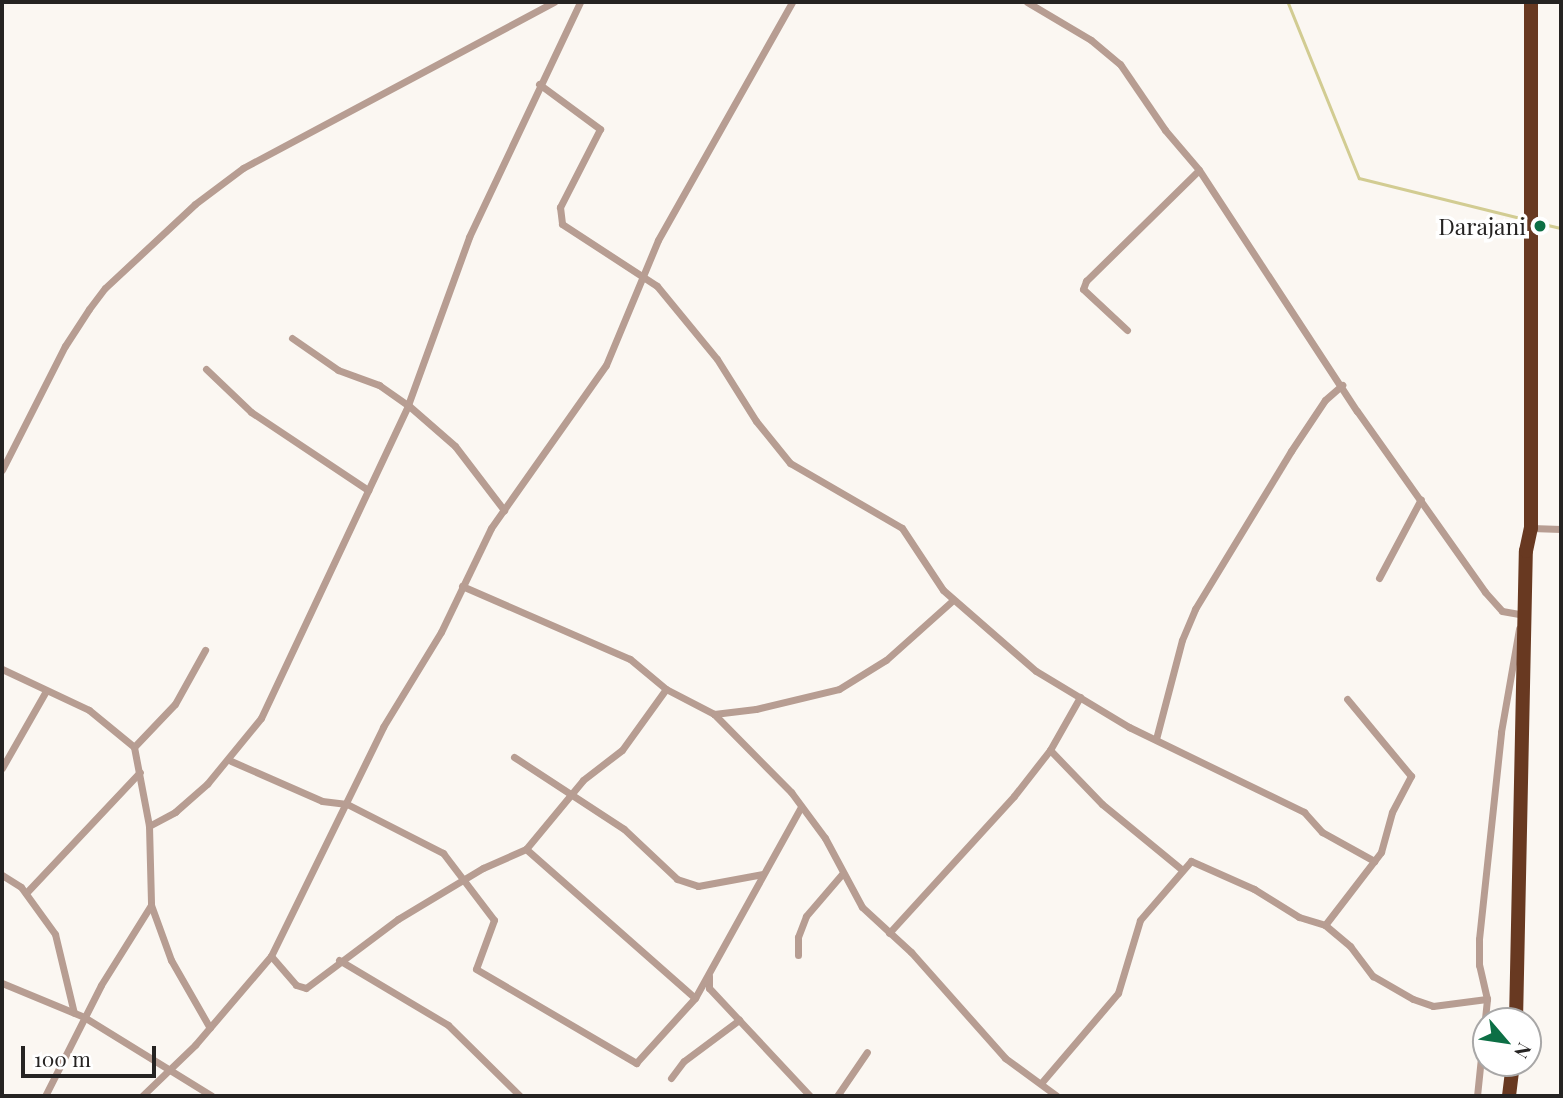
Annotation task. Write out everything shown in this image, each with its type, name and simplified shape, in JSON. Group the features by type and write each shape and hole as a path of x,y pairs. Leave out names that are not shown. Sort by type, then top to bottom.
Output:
{"highway":[{"path":"1516,1007 1524,615 1531,528 1531,2"},
{"path":"1509,1096 1511,1077"}],"street":[{"path":"2,470 65,346 104,288 195,204 243,168 554,2"},
{"path":"149,826 175,812 231,761 261,718 408,405 469,237 580,2"},
{"path":"142,1096 210,1028 271,956 383,727 441,632 504,510 607,365 642,274 792,2"},
{"path":"1027,2 1091,40 1121,64 1165,130 1199,170 1342,385 1497,607 1524,615 1501,732 1479,939 1479,965 1487,999 1477,1096"},
{"path":"539,85 600,129 560,207 562,224 642,274 681,313 790,463 902,528 953,600 1024,663 1156,739 1304,812 1322,832 1374,861"},
{"path":"1127,330 1083,289 1086,281 1199,170"},
{"path":"292,338 338,370 379,386 408,405 455,446 504,510"},
{"path":"206,369 251,412 368,490"},
{"path":"1156,739 1182,640 1195,609 1291,451 1325,400 1342,385"},
{"path":"1379,578 1421,499"},
{"path":"1531,528 1561,529"},
{"path":"463,586 629,659 666,689 714,714 779,777 825,838 862,907 1005,1058 1042,1082 1057,1096"},
{"path":"714,714 756,709 839,689 905,645 953,600"},
{"path":"134,747 184,691 205,650"},
{"path":"2,669 89,710 134,747 149,826 151,905 171,960 210,1028"},
{"path":"271,956 296,985 306,988 339,960 462,881 526,849 570,797 622,750 666,689"},
{"path":"2,768 47,691"},
{"path":"889,933 917,907 1050,750 1080,697"},
{"path":"1325,925 1374,861 1411,773 1347,699"},
{"path":"1050,750 1102,804 1181,869"},
{"path":"514,757 570,797 624,829 677,879 698,886 763,874"},
{"path":"231,761 322,801 347,804 443,853 494,920 476,969 626,1059 638,1062 695,998 801,807"},
{"path":"26,893 140,772"},
{"path":"526,849 695,998"},
{"path":"1042,1082 1118,993 1140,920 1181,869 1191,861 1201,863 1298,917 1325,925 1350,946 1373,976 1413,999 1433,1006 1487,999"},
{"path":"798,956 798,937 806,916 842,873"},
{"path":"2,875 26,893 60,946 74,1013"},
{"path":"45,1096 84,1017 151,905"},
{"path":"339,960 448,1025 520,1096"},
{"path":"709,972 709,988 810,1096"},
{"path":"2,983 84,1017 212,1096"},
{"path":"671,1078 684,1061 739,1020"},
{"path":"837,1096 867,1052"}],"waterway":[{"path":"1288,2 1359,178 1525,219"},
{"path":"1535,222 1561,228"}],"place":[{"name":"Darajani","path":"1540,226"}]}
